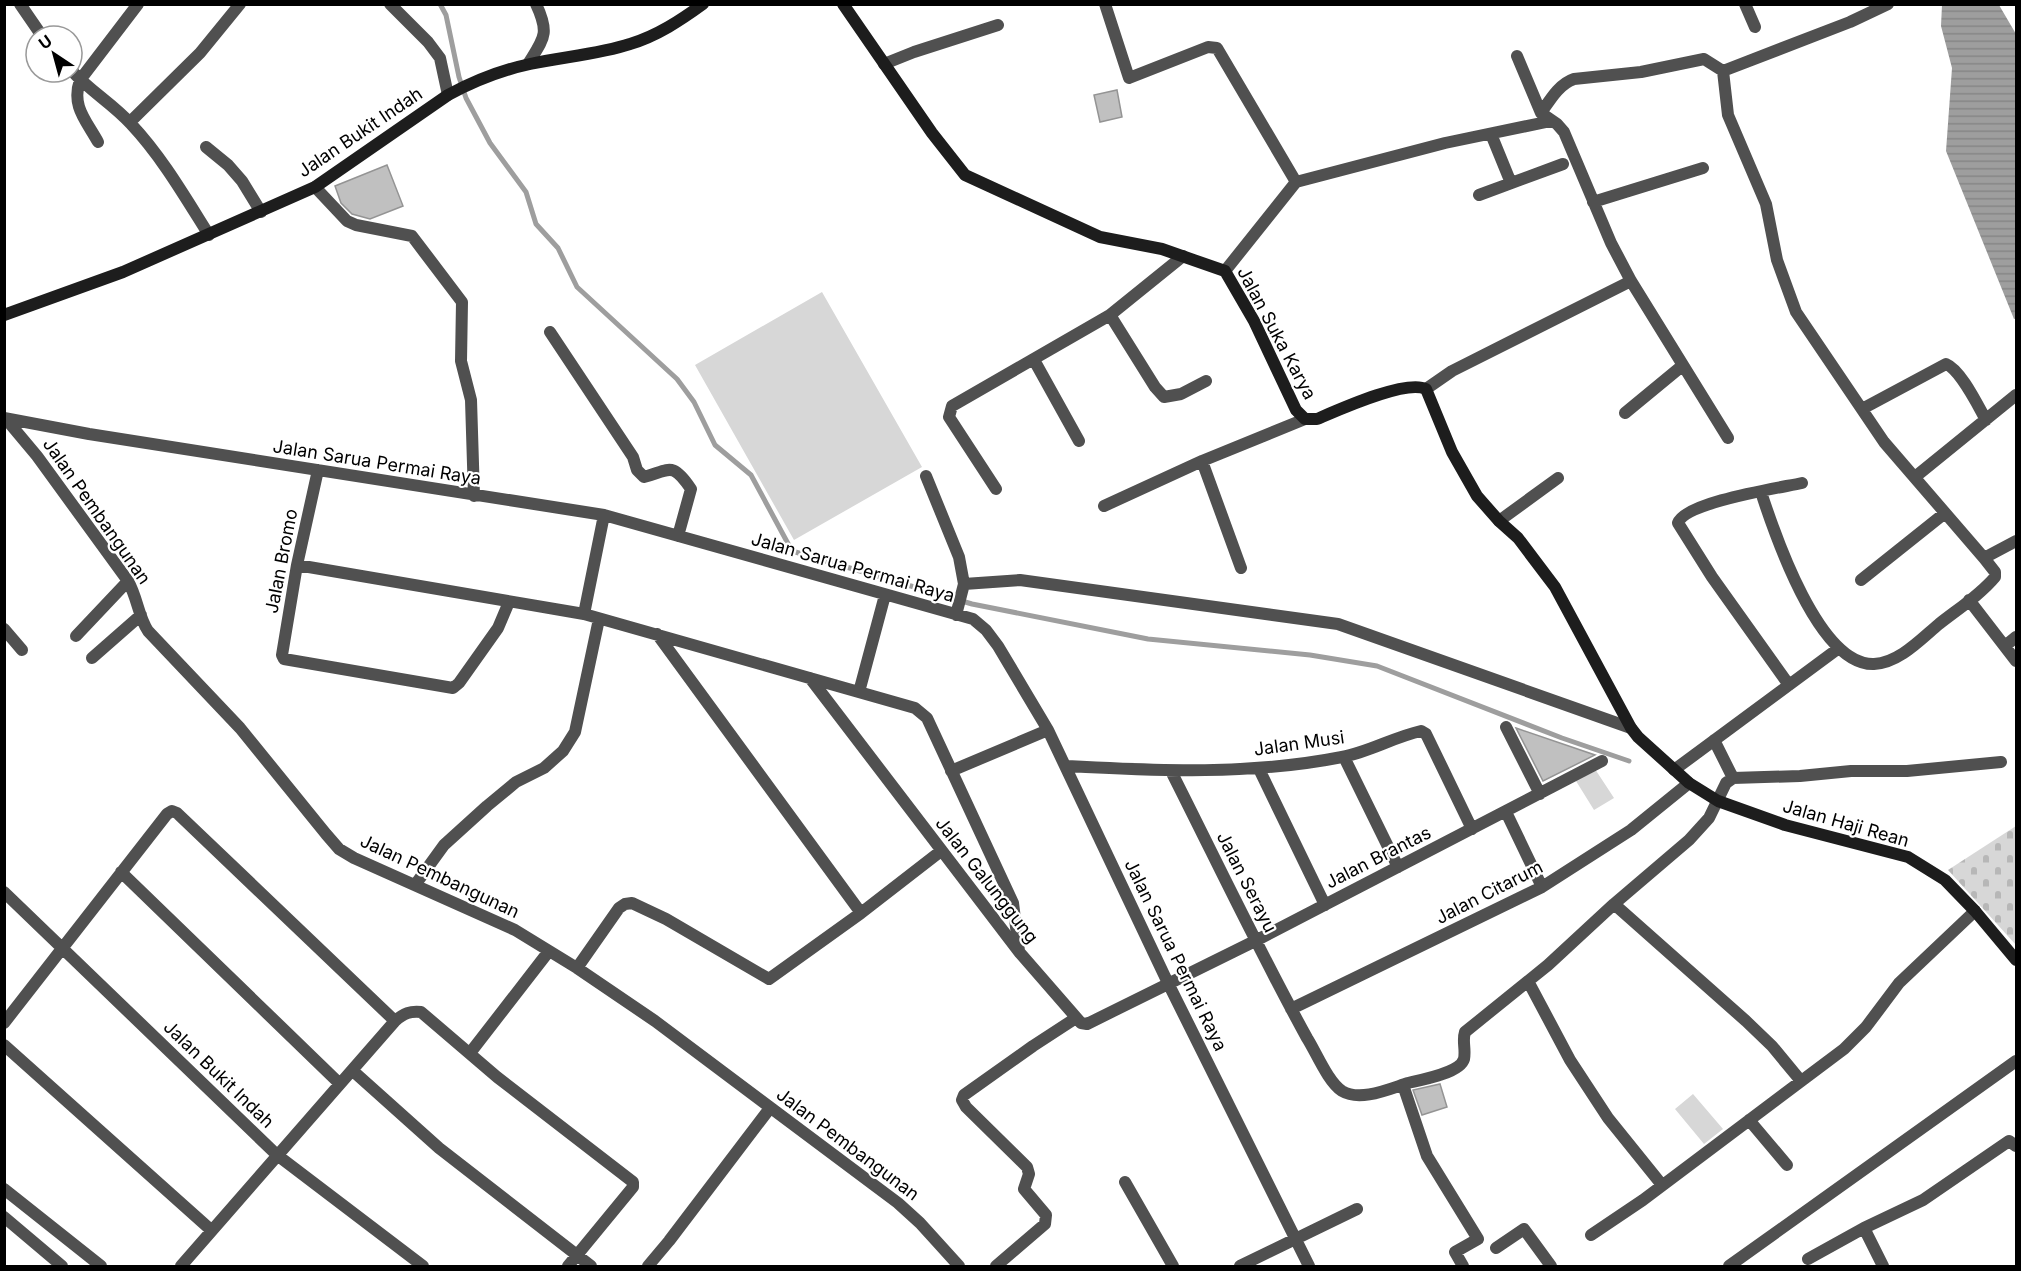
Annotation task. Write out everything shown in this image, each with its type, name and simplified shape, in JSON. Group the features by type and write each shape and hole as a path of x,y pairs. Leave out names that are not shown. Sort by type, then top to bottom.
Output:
{"street":[{"path":"84,66 138,4"},
{"path":"130,122 200,53 240,4"},
{"path":"390,4 428,42 440,58 448,95"},
{"path":"528,64 543,41 545,28 536,4"},
{"name":"Jalan Bukit Indah","path":"4,315 123,272 315,187 448,95 465,86 528,64 630,45 676,24 704,4"},
{"name":"Jalan Suka Karya","path":"843,4 932,133 965,175 1100,237 1118,242 1139,243 1183,255 1225,271 1254,321 1296,410 1305,419 1317,419 1398,389 1419,386 1426,389"},
{"path":"1106,4 1129,78 1208,46 1217,48 1296,182"},
{"path":"1745,4 1755,27"},
{"path":"1723,71 1850,22 1888,4"},
{"path":"25,7 35,24"},
{"path":"884,64 998,25"},
{"path":"1517,56 1541,113 1564,132 1611,243 1631,281 1728,438"},
{"path":"1541,113 1559,89 1574,79 1641,72 1704,59 1723,71"},
{"path":"1723,71 1728,115 1766,204 1777,260 1796,312 1884,442 1984,558 1995,572 1995,577 1903,653 1876,664 1863,663 1839,648 1810,610 1798,589 1782,551 1761,492"},
{"path":"84,82 130,122 164,162 209,235"},
{"path":"76,84 76,99 98,142"},
{"path":"1225,271 1296,182 1445,143 1551,121"},
{"path":"1491,134 1511,183"},
{"path":"206,147 228,165 242,181 261,212"},
{"path":"1479,195 1563,164"},
{"path":"1593,202 1703,168"},
{"path":"315,187 347,221 356,225 412,236 462,302 460,361 471,400 474,496"},
{"path":"996,489 949,417 952,406 1110,315 1183,255"},
{"path":"1631,281 1452,371 1426,389 1452,453 1477,496 1518,538 1555,587 1631,728 1674,770 1839,648"},
{"path":"1110,315 1155,387 1164,397 1181,394 1206,381"},
{"path":"550,332 633,457 640,474 644,477 668,469 674,471 691,489 678,537"},
{"path":"1034,360 1079,441"},
{"path":"1862,409 1946,364 1952,366 1958,374 1986,420"},
{"path":"1625,413 1682,366"},
{"path":"1915,477 2016,395"},
{"name":"Jalan Sarua Permai Raya","path":"5,419 604,516 885,595 960,600 973,619 986,630 998,646 1067,766 1168,983 1309,1266"},
{"name":"Jalan Pembangunan","path":"5,419 37,456 128,581 148,631 240,728 339,849 354,858 515,930 577,968 655,1021 898,1203 920,1223 959,1266"},
{"path":"1104,506 1202,461 1305,419"},
{"path":"1202,461 1241,568"},
{"name":"Jalan Bromo","path":"318,470 297,566 282,655 284,659 453,688 459,683 498,628 509,602"},
{"path":"926,476 959,557 960,600 1020,580 1338,624 1631,728"},
{"path":"1499,521 1558,478"},
{"path":"1789,686 1712,577 1678,523 1682,515 1706,504 1802,483"},
{"path":"1861,580 1945,513"},
{"path":"584,614 604,516"},
{"path":"1984,558 2016,541"},
{"path":"297,566 584,614 915,708 927,718 1013,903 1020,952"},
{"path":"76,636 128,581"},
{"path":"859,692 885,595"},
{"path":"1969,600 2016,661"},
{"path":"92,658 141,615"},
{"path":"415,885 444,845 486,806 516,782 544,768 563,751 576,732 599,619"},
{"path":"4,629 22,650"},
{"path":"657,634 861,913"},
{"path":"2005,646 2016,637"},
{"name":"Jalan Galunggung","path":"810,678 1020,952 1076,1018"},
{"path":"1506,727 1540,794"},
{"path":"951,771 1048,730"},
{"name":"Jalan Musi","path":"1067,766 1171,771 1259,769 1344,757 1421,730 1426,734 1472,829"},
{"path":"1714,740 1733,778"},
{"path":"1344,757 1398,867"},
{"name":"Jalan Brantas","path":"1168,983 1257,940 1602,761"},
{"path":"1662,1185 1606,1114 1570,1060 1528,981 1700,830 1709,818 1726,783 1733,778 1800,776 1851,771 1907,771 2001,762"},
{"path":"1259,769 1325,905"},
{"name":"Jalan Haji Rean","path":"1674,770 1689,783 1718,801 1785,825 1908,857 1945,880 1975,911 2016,960"},
{"name":"Jalan Serayu","path":"1171,771 1291,1009 1331,1080 1342,1091 1358,1095 1403,1085 1448,1072 1460,1066 1464,1059 1462,1039 1465,1032 1528,981"},
{"name":"Jalan Citarum","path":"1291,1009 1542,887 1631,830 1689,783"},
{"path":"4,1023 121,872 167,814 172,811 177,813 395,1021"},
{"path":"1506,812 1542,887"},
{"path":"577,968 619,909 625,904 632,903 666,919 769,979 861,913 941,850"},
{"path":"121,872 340,1084"},
{"name":"Jalan Bukit Indah","path":"4,892 277,1155 423,1266"},
{"path":"1614,904 1746,1021 1772,1046 1801,1081"},
{"path":"1591,1234 1662,1185 1844,1049 1866,1027 1899,983 1975,911"},
{"path":"470,1053 549,951"},
{"path":"996,1266 1045,1224 1046,1215 1024,1189 1029,1176 1027,1167 966,1107 962,1100 964,1095 1076,1018 1081,1023 1087,1024 1168,983"},
{"path":"181,1266 395,1021 411,1011 421,1012 496,1077 633,1182 633,1187 568,1266"},
{"path":"4,1045 211,1230"},
{"path":"1729,1266 2016,1061"},
{"path":"353,1071 440,1148 591,1266"},
{"path":"1403,1085 1428,1156 1478,1239 1455,1252 1463,1266"},
{"path":"648,1266 770,1108"},
{"path":"1749,1120 1787,1165"},
{"path":"1808,1259 1864,1228 1923,1200 2009,1141 2016,1146"},
{"path":"1125,1182 1173,1266"},
{"path":"4,1189 101,1266"},
{"path":"1240,1266 1357,1209"},
{"path":"4,1217 62,1266"},
{"path":"1864,1228 1883,1266"},
{"path":"1496,1248 1524,1229 1551,1266"}],"green space":[{"path":"822,292 922,467 794,540 695,365"},
{"path":"1595,769 1614,798 1594,810 1576,781"},
{"path":"2016,826 2016,945 1948,870"},
{"path":"1693,1094 1723,1129 1704,1144 1675,1109"}],"shaded area":[{"path":"1942,5 1999,5 2016,34 2016,318 2014,319 1946,151 1952,68 1941,26"}],"building":[{"path":"1117,90 1122,117 1100,122 1094,95"},
{"path":"387,165 403,206 370,219 352,214 341,203 335,186"},
{"path":"1516,728 1595,755 1543,781"},
{"path":"1440,1084 1447,1107 1422,1115 1413,1090"}],"waterway":[{"path":"440,4 446,15 459,77 466,98 490,143 526,192 536,224 558,248 577,287 677,379 694,402 715,445 751,475 792,551 972,604 1148,639 1310,655 1377,666 1562,738 1629,761"}]}
